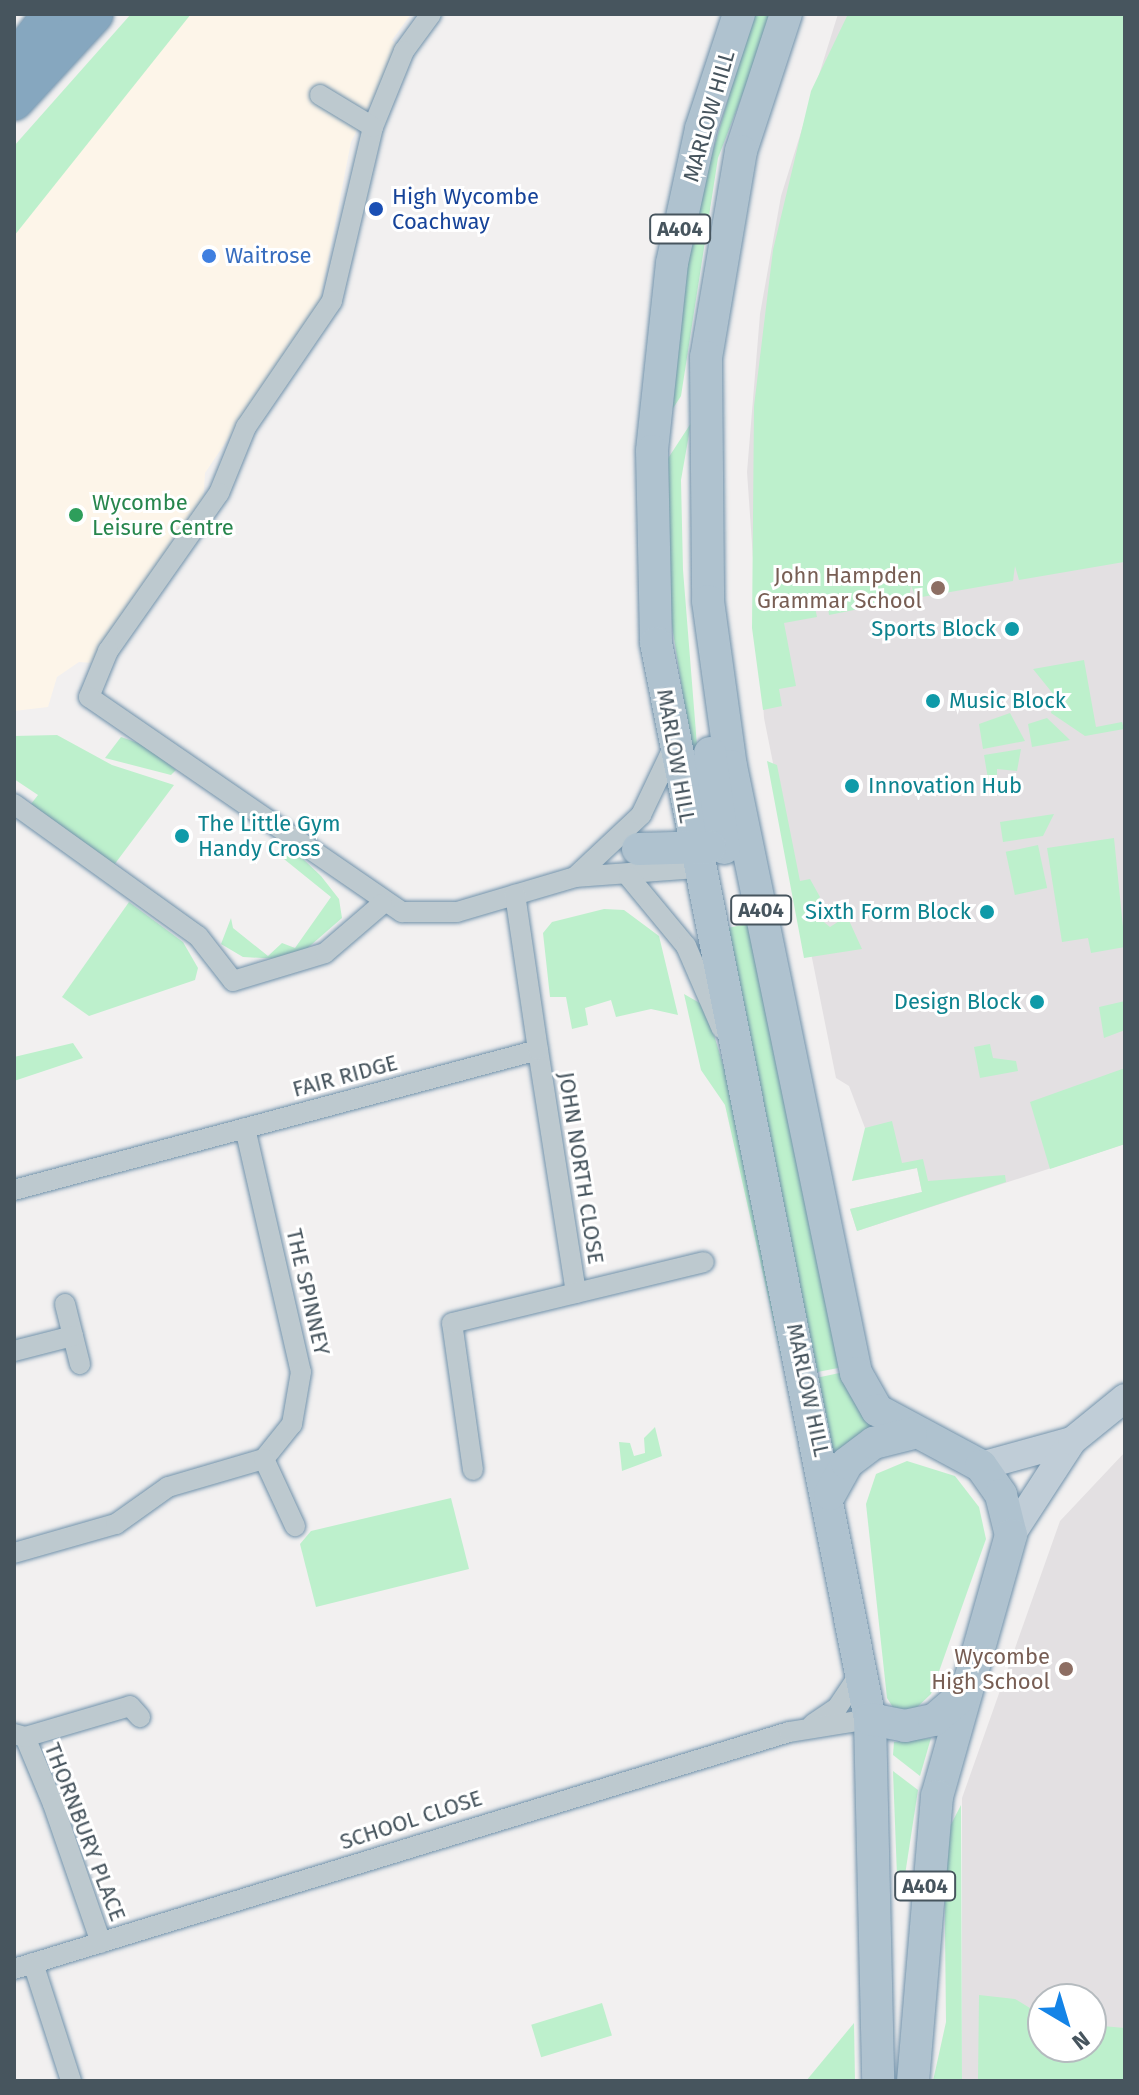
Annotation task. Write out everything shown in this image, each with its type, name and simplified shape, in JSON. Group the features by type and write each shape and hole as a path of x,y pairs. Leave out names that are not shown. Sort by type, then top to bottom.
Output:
{"highway":[{"path":"14,64 52,14"},
{"path":"14,101 94,14"}],"main road":[{"name":"MARLOW HILL","path":"739,14 701,129 672,263 652,451 656,643 694,857 830,1494 870,1719 878,2081"},
{"name":"MARLOW HILL","path":"786,14 741,151 717,264 703,472 711,622 753,872 856,1373 877,1410 911,1434 981,1466"},
{"name":"A404","path":"711,622 704,698 724,848 753,872"},
{"path":"633,863 694,857 724,848"},
{"name":"MARLOW HILL","path":"830,1494 847,1463 874,1443 911,1434"},
{"path":"870,1719 905,1726 934,1720 962,1696 1011,1535 1001,1495 981,1466"},
{"name":"A404","path":"913,2081 922,1907 962,1696"}],"street":[{"path":"431,14 404,51 373,127 332,301 246,427 219,493 108,651 89,697 143,727 382,904 402,912 457,912 633,863"},
{"path":"320,95 373,127"},
{"path":"575,877 601,859 652,800 673,746"},
{"path":"14,804 198,936 233,981 325,953 382,904"},
{"path":"601,859 633,863"},
{"path":"633,863 686,946 739,1069"},
{"path":"515,895 538,1050"},
{"name":"FAIR RIDGE","path":"14,1190 538,1050"},
{"name":"JOHN NORTH CLOSE","path":"538,1050 576,1293"},
{"name":"THE SPINNEY","path":"245,1128 301,1372 292,1424 264,1459"},
{"name":"JOHN NORTH CLOSE","path":"473,1470 452,1323 704,1262"},
{"path":"65,1304 80,1364"},
{"path":"14,1351 73,1336"},
{"path":"1011,1535 1072,1441 1125,1398"},
{"path":"981,1466 1072,1441"},
{"path":"14,1553 116,1524 168,1487 264,1459 295,1526"},
{"name":"SCHOOL CLOSE","path":"806,1728 837,1708 862,1670"},
{"name":"THORNBURY PLACE","path":"101,1943 19,1735 130,1706 140,1717"},
{"name":"SCHOOL CLOSE","path":"71,2081 23,1966 806,1728 870,1719"}],"shaded area":[{"path":"176,14 411,14 392,40 400,48 351,142 320,302 205,473 203,509 93,663 79,662 57,677 48,707 14,711 14,198"},
{"name":"John Hampden Grammar School","path":"838,14 1125,14 1125,1144 857,1231 850,1209 922,1192 917,1168 871,1177 865,1128 849,1086 836,1078 764,718 747,472 760,314 781,196"},
{"name":"Wycombe High School","path":"1125,1452 1125,2081 962,2081 962,1798 1060,1521"}],"green space":[{"path":"131,14 191,14 14,236 14,146"},
{"path":"753,14 774,14 718,158 681,396 668,416 693,219"},
{"path":"848,14 1125,14 1124,562 1019,580 1015,566 1013,581 916,598 911,585 909,599 829,615 827,600 814,602 817,617 784,623 796,686 779,689 782,706 763,710 752,628 754,406 773,250 811,91"},
{"path":"691,423 681,480 683,570 703,821 669,607 665,463"},
{"path":"1084,660 1096,727 1122,722 1124,729 1085,736 1051,713 1054,695 1033,669"},
{"path":"1010,713 1025,741 983,749 979,724"},
{"path":"1047,718 1070,740 1032,747 1028,724"},
{"path":"57,735 112,765 174,785 114,865 31,804 38,795 14,779 14,736"},
{"path":"121,737 147,746 176,770 171,775 105,758"},
{"path":"1021,749 1017,771 997,769 997,778 988,779 984,755"},
{"path":"767,761 777,765 800,881 810,879 820,897 809,910 830,927 847,916 862,949 804,958"},
{"path":"1054,814 1043,836 1003,842 1000,822"},
{"path":"1114,838 1125,947 1091,953 1088,938 1062,942 1047,848"},
{"path":"1038,845 1047,888 1015,895 1006,852"},
{"path":"279,855 301,857 321,876 339,899 342,918 303,952 281,959 243,957 221,944 231,918 233,928 268,956 282,943 295,948 331,897"},
{"path":"129,902 183,942 198,968 195,980 89,1016 62,997"},
{"path":"604,909 624,910 659,936 678,1015 651,1009 616,1017 611,1000 585,1008 588,1025 572,1029 566,997 550,997 543,933 552,922"},
{"path":"753,923 839,1368 811,1373 725,929"},
{"path":"684,994 705,1006 744,1132 783,1363 725,1105 701,1070"},
{"path":"1125,1001 1125,1030 1104,1038 1099,1007"},
{"path":"73,1043 83,1058 14,1081 14,1057"},
{"path":"990,1044 993,1058 1016,1061 1018,1071 980,1078 974,1047"},
{"path":"1125,1068 1125,1144 1050,1169 1030,1102"},
{"path":"892,1121 902,1163 923,1159 928,1181 1005,1175 1006,1182 857,1231 850,1209 922,1192 917,1168 852,1181 865,1128"},
{"path":"844,1372 880,1427 832,1457 816,1378"},
{"path":"655,1427 662,1456 622,1471 619,1442 630,1443 634,1456 645,1453 644,1438"},
{"path":"907,1461 955,1476 979,1507 986,1539 931,1694 911,1713 894,1709 887,1698 866,1504 876,1474"},
{"path":"451,1498 469,1569 316,1607 300,1544 311,1531"},
{"path":"931,1738 920,1776 893,1755 894,1742"},
{"path":"893,1771 918,1790 905,1875 897,1876"},
{"path":"961,1805 962,2081 933,2081 946,2022 944,1838"},
{"path":"979,1995 1015,1999 1027,2006 1027,2063 1107,2063 1107,2026 1125,2028 1125,2081 978,2081"},
{"path":"602,2003 612,2036 541,2057 531,2025"},
{"path":"854,2023 855,2081 806,2081"}],"place":[{"name":"High Wycombe Coachway","path":"376,209"},
{"name":"Waitrose","path":"209,256"},
{"name":"Wycombe Leisure Centre","path":"76,515"},
{"name":"John Hampden Grammar School","path":"938,588"},
{"name":"Sports Block","path":"1012,629"},
{"name":"Music Block","path":"933,701"},
{"name":"Innovation Hub","path":"852,786"},
{"name":"The Little Gym Handy Cross","path":"182,836"},
{"name":"Sixth Form Block","path":"987,912"},
{"name":"Design Block","path":"1037,1002"},
{"name":"Wycombe High School","path":"1066,1669"}]}
